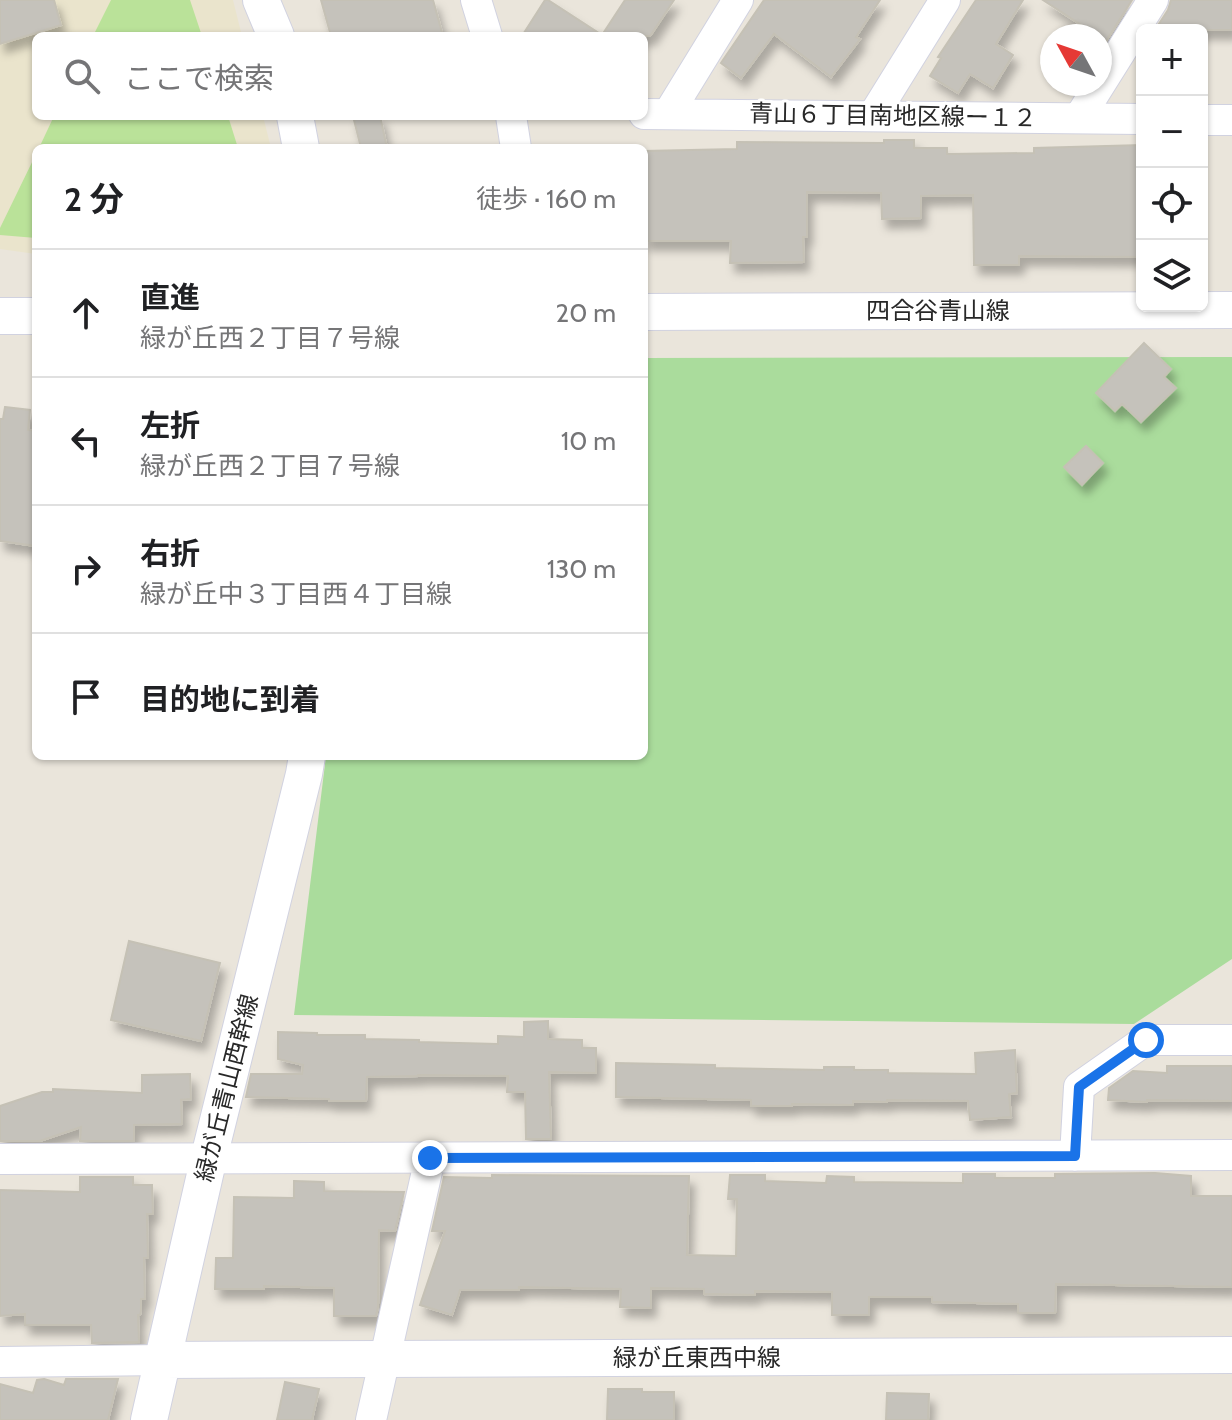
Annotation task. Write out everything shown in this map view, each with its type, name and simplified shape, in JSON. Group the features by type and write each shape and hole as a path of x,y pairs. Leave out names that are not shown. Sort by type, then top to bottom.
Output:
{"street":[{"path":"261,0 274,32"},
{"path":"656,114 738,0"},
{"path":"873,116 945,0"},
{"path":"1079,118 1153,0"},
{"name":"青山６丁目南地区線ー１２","path":"656,114 1136,119"},
{"path":"296,120 300,144"},
{"path":"512,120 515,144"},
{"path":"1208,120 1232,120"},
{"name":"四合谷青山線","path":"648,312 1232,310"},
{"path":"0,316 32,316"},
{"name":"緑が丘青山西幹線","path":"149,1420 209,1157 306,760"},
{"path":"1075,1156 1079,1087 1146,1040 1232,1040"},
{"path":"0,1159 1232,1155"},
{"path":"371,1420 430,1158"},
{"name":"緑が丘東西中線","path":"163,1360 1232,1355"},
{"path":"0,1362 163,1360"}],"shaded area":[{"path":"0,0 233,0 241,32 32,32 32,120 264,120 270,144 32,144 32,253 0,249"}],"green space":[{"path":"111,0 190,0 201,32 95,32"},
{"path":"52,120 229,120 237,144 41,144"},
{"path":"32,162 32,238 0,235 0,228"},
{"path":"1232,357 1232,959 1134,1024 294,1015 326,760 648,760 648,358"}],"building":[{"path":"0,0 54,0 61,25 0,44"},
{"path":"321,0 433,0 442,32 330,32"},
{"path":"545,0 548,0 597,32 525,32"},
{"path":"625,0 674,0 650,36 648,32 604,32"},
{"path":"764,0 880,0 856,37 860,39 831,77 774,34 741,78 721,63"},
{"path":"976,0 1023,0 996,44 1013,55 993,88 970,74 958,93 930,76 941,58 938,57"},
{"path":"1043,0 1132,0 1112,32 1112,24 1080,24"},
{"path":"1171,0 1232,0 1232,30 1208,30 1208,24 1159,24"},
{"path":"354,120 381,120 386,144 360,144"},
{"path":"884,140 914,140 914,148 947,148 947,154 1034,153 1034,148 1136,145 1136,257 1019,256 1019,265 974,265 973,195 921,196 921,218 882,219 881,193 807,192 804,262 730,263 731,241 648,241 648,151 737,149 737,142 884,143"},
{"path":"1144,343 1171,369 1164,377 1176,388 1141,422 1122,404 1115,411 1096,393"},
{"path":"5,407 30,410 32,545 0,541 0,419 3,419"},
{"path":"1086,446 1103,463 1082,485 1064,467"},
{"path":"129,941 220,963 201,1041 111,1020"},
{"path":"548,1021 548,1039 582,1040 582,1048 596,1048 596,1073 549,1072 551,1139 526,1139 525,1092 507,1092 508,1076 367,1077 366,1101 246,1097 251,1074 302,1074 303,1065 278,1059 278,1032 498,1044 498,1036 524,1037 524,1022"},
{"path":"1015,1050 1017,1093 1009,1094 1011,1117 970,1120 968,1101 887,1100 853,1101 853,1105 751,1106 751,1100 616,1097 616,1063 824,1070 824,1067 854,1067 854,1070 888,1070 888,1073 976,1074 975,1053"},
{"path":"1167,1066 1232,1066 1232,1101 1108,1100 1109,1088 1133,1071 1167,1073"},
{"path":"190,1074 191,1099 181,1100 182,1124 134,1125 134,1141 80,1141 81,1127 40,1141 0,1141 0,1106 42,1092 53,1092 53,1089 142,1093 142,1075"},
{"path":"1155,1173 1191,1176 1191,1196 1232,1196 1232,1287 1056,1284 1055,1313 1018,1313 1018,1304 932,1302 932,1297 869,1297 869,1315 832,1315 832,1292 704,1294 704,1289 651,1288 651,1308 620,1307 621,1289 519,1287 519,1290 460,1290 452,1315 420,1305 445,1231 432,1231 444,1177 689,1176 687,1255 736,1256 737,1199 728,1199 730,1175 765,1175 765,1181 826,1183 827,1176 854,1177 854,1182 963,1183 963,1174 995,1174 995,1178 1055,1178 1055,1174"},
{"path":"80,1177 133,1177 133,1185 152,1185 153,1214 147,1214 148,1258 144,1258 145,1299 141,1299 138,1315 139,1342 92,1343 91,1325 25,1325 25,1314 0,1316 0,1190 80,1192"},
{"path":"294,1181 324,1182 324,1191 404,1192 395,1231 379,1230 376,1316 334,1316 334,1288 264,1286 264,1289 215,1289 216,1258 233,1258 234,1197 294,1198"},
{"path":"66,1379 118,1379 108,1420 0,1420 0,1384 33,1393 37,1380 64,1385"},
{"path":"285,1382 319,1389 312,1420 277,1420"},
{"path":"608,1389 674,1392 674,1420 607,1420"},
{"path":"887,1393 929,1394 928,1420 886,1420"}],"route":[{"path":"430,1158 1075,1156 1079,1087 1146,1040"}]}
